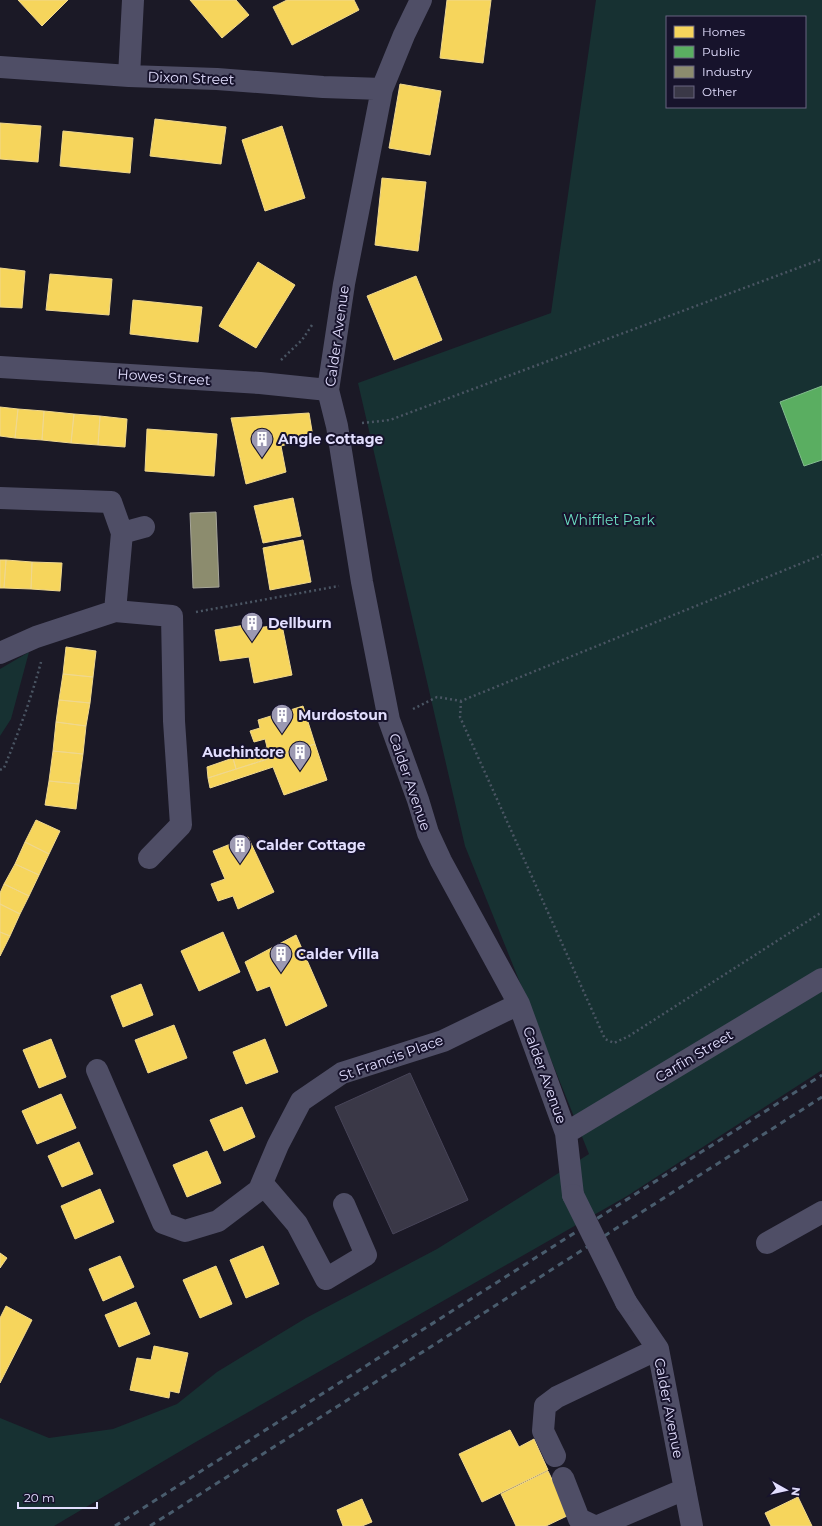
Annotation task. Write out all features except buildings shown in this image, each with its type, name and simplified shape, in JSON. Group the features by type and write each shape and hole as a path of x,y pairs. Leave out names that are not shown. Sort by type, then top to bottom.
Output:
{"street":[{"path":"129,76 133,0"},
{"name":"Calder Avenue","path":"422,0 404,35 382,89 344,284 328,390 337,426 362,582 389,720 418,800 428,833 441,861 519,1004 566,1134 573,1195 626,1302 658,1349 692,1526"},
{"name":"Dixon Street","path":"0,67 129,76 217,79 323,87 382,89"},
{"name":"Howes Street","path":"0,367 260,383 328,390"},
{"path":"0,498 111,502 122,533 115,611"},
{"path":"122,533 144,526"},
{"path":"0,653 36,637 115,611 172,616 174,721 181,825 149,858"},
{"name":"Carfin Street","path":"566,1134 822,979"},
{"name":"St Francis Place","path":"98,1070 163,1223 185,1231 218,1221 259,1190 278,1145 301,1101 342,1073 443,1041 519,1004"},
{"path":"262,1183 297,1224 326,1279 366,1255 344,1204"},
{"path":"767,1243 822,1212"},
{"path":"555,1456 543,1431 543,1414 545,1406 557,1397 658,1349"},
{"path":"563,1478 579,1519 594,1526"},
{"path":"598,1526 685,1489"}],"path":[{"path":"337,426 390,420 822,259"},
{"path":"260,383 267,372 302,340 314,322"},
{"path":"389,720 438,697 461,701 822,555"},
{"path":"172,616 362,582"},
{"path":"0,770 4,768 7,761 33,692 46,642 56,630"},
{"path":"461,701 460,717 605,1039 614,1043 629,1036 822,912"}],"green space":[{"name":"Whifflet Park","path":"596,0 822,0 822,1070 627,1196 194,1443 54,1526 0,1526 0,1418 49,1438 113,1429 177,1404 217,1372 306,1318 437,1249 589,1154 465,846 358,383 551,313"},
{"path":"29,652 11,719 0,736 0,669"}],"railway":[{"path":"115,1526 822,1075"},
{"path":"150,1526 822,1097"}],"place":[{"name":"Angle Cottage","path":"262,458"},
{"name":"Dellburn","path":"252,642"},
{"name":"Murdostoun","path":"282,734"},
{"name":"Auchintore","path":"300,772"},
{"name":"Calder Cottage","path":"240,864"},
{"name":"Calder Villa","path":"281,974"}]}
